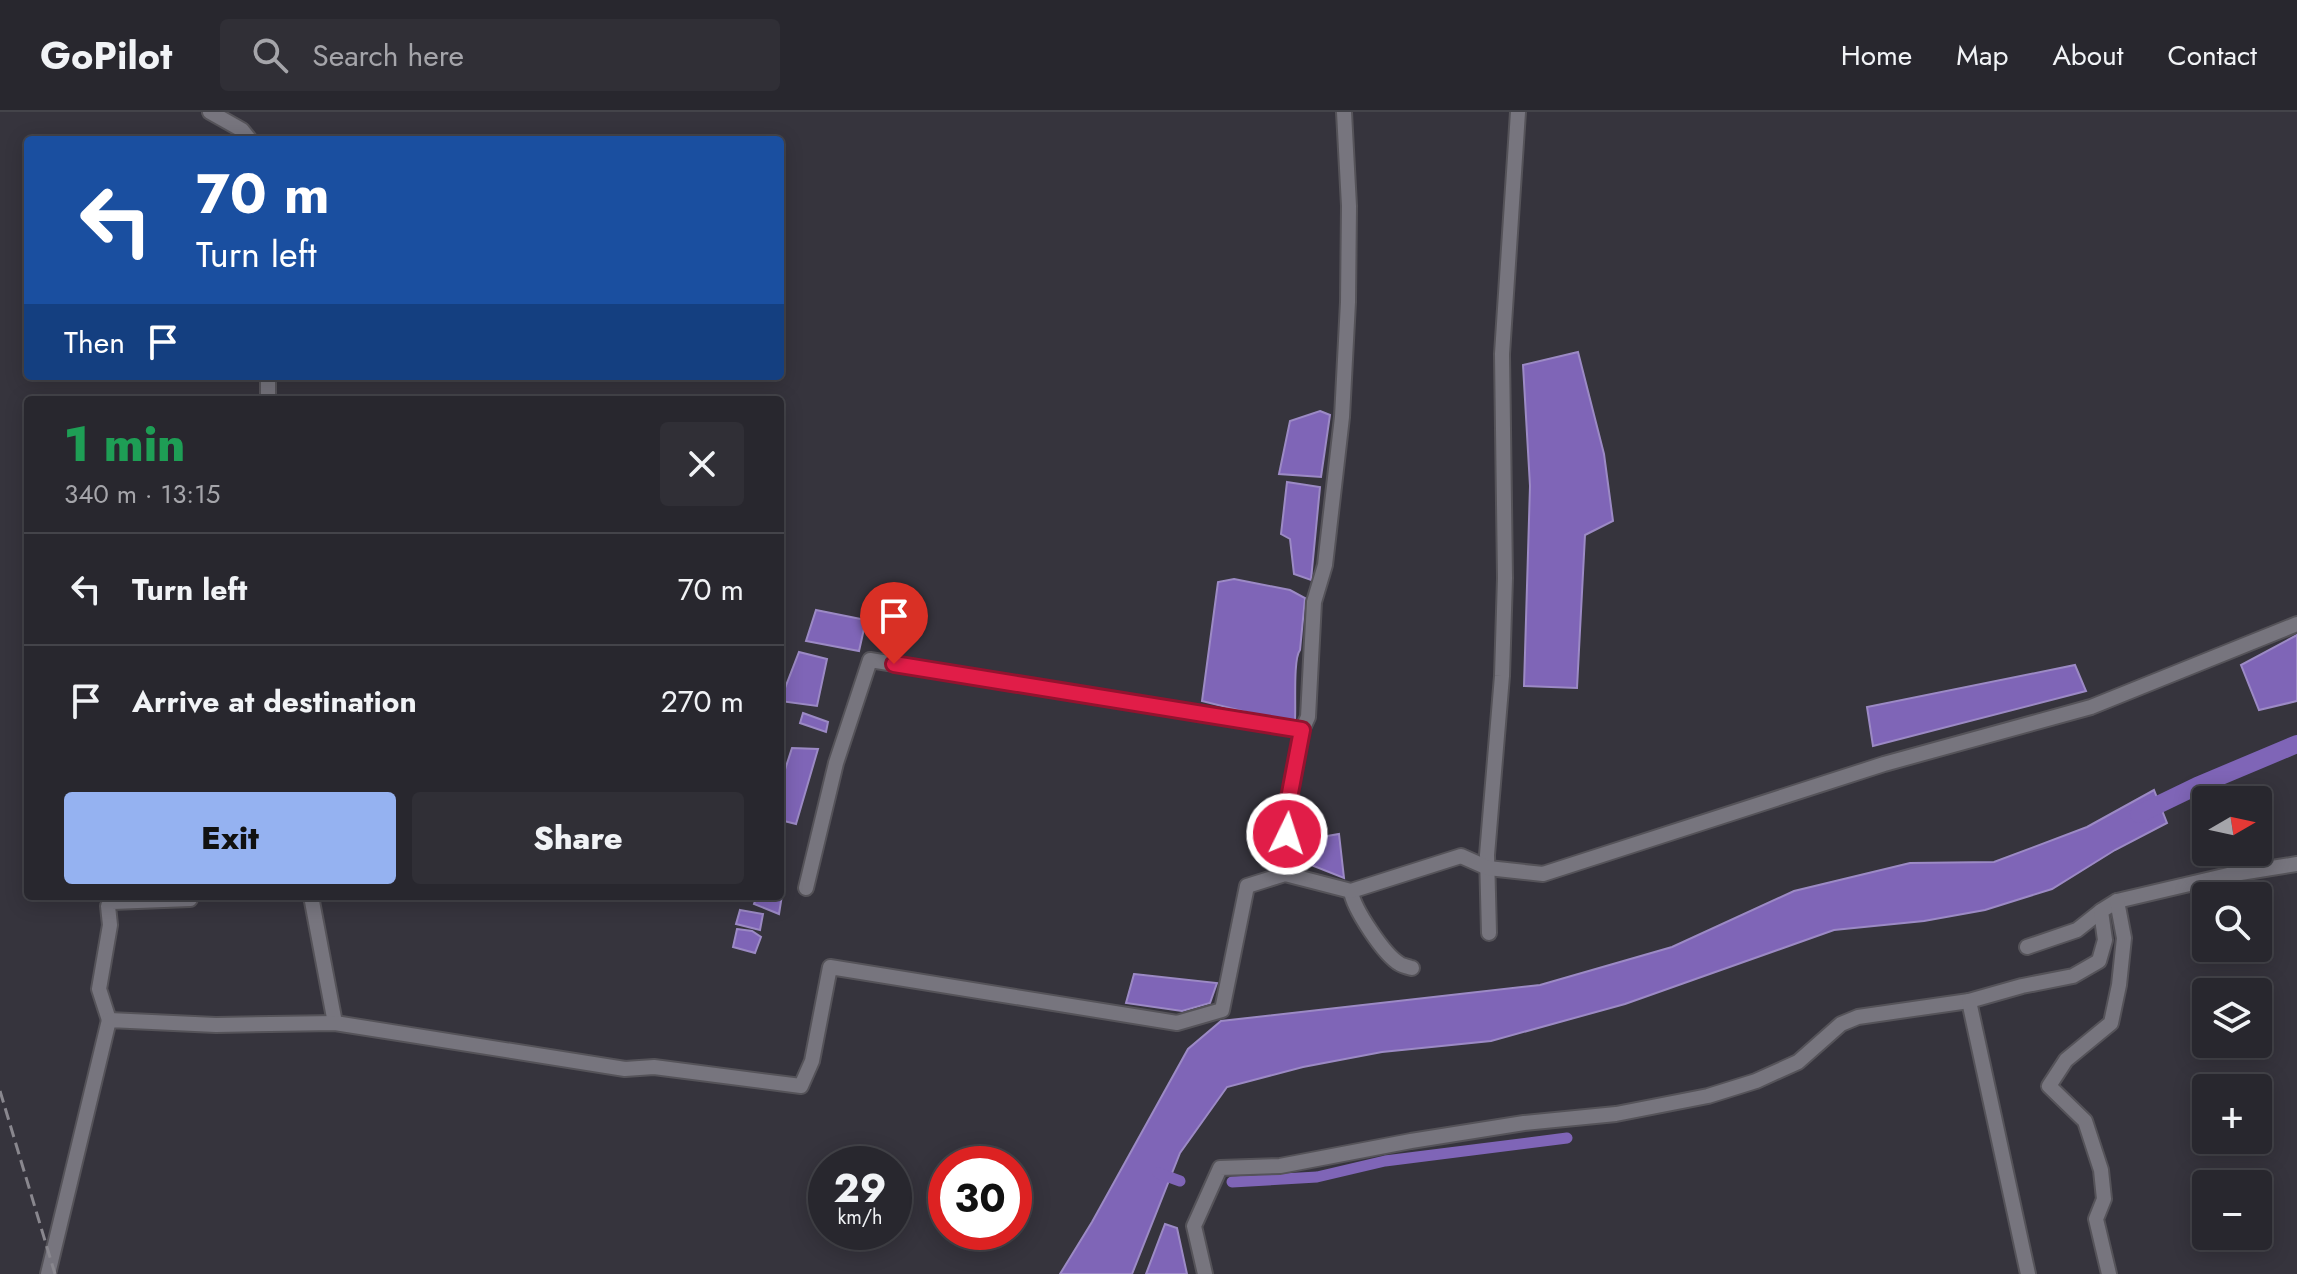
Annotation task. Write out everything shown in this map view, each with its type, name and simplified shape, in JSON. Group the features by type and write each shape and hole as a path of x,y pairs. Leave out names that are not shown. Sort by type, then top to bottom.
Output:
{"street":[{"path":"210,112 242,130 247,136"},
{"path":"1285,874 1288,854 1286,814 1302,730 1308,717 1314,602 1325,565 1342,417 1348,247 1344,112"},
{"path":"1489,933 1486,888 1505,578 1502,354 1518,112"},
{"path":"109,1020 216,1025 335,1023 625,1069 654,1067 801,1086 812,1061 830,967 1177,1023 1222,1010 1247,886 1285,874 1351,891 1461,856 1488,868 1543,874 1884,764 2091,707 2297,624"},
{"path":"806,888 836,763 870,660 1302,730"},
{"path":"2027,947 2077,930 2117,901 2228,875 2297,864"},
{"path":"1351,891 1352,899 1378,941 1400,964 1412,968"},
{"path":"48,1274 109,1020 99,989 110,925 108,906 112,902 164,900"},
{"path":"312,900 335,1023"},
{"path":"2109,1274 2096,1219 2104,1199 2101,1170 2085,1121 2049,1086 2066,1060 2111,1023 2124,938 2117,901"},
{"path":"1205,1274 1194,1226 1220,1168 1280,1166 1411,1141 1524,1123 1616,1114 1708,1096 1756,1081 1798,1062 1841,1024 1858,1017 1969,1001 2073,976 2099,961 2105,940 2101,911"},
{"path":"1969,1001 2028,1274"}],"shaded area":[{"path":"1578,352 1604,454 1613,521 1585,535 1577,688 1524,686 1530,486 1523,365"},
{"path":"1320,411 1330,415 1321,477 1279,474 1290,421"},
{"path":"1287,482 1320,487 1311,580 1294,574 1290,539 1281,534"},
{"path":"1234,579 1290,590 1305,598 1296,672 1295,720 1290,723 1202,701 1218,582"},
{"path":"816,610 866,620 859,651 806,641"},
{"path":"2297,635 2297,701 2259,710 2241,665"},
{"path":"799,652 827,659 817,706 784,702 784,691"},
{"path":"2075,665 2086,691 1873,746 1867,707"},
{"path":"803,713 828,722 826,732 800,723"},
{"path":"792,748 818,749 796,824 784,821 784,773"},
{"path":"2154,790 2167,823 2115,850 2052,889 1985,910 1924,921 1834,930 1625,1004 1491,1041 1382,1052 1303,1067 1227,1087 1180,1153 1132,1274 1060,1274 1188,1049 1221,1021 1540,985 1672,947 1794,891 1910,863 1994,862 2087,827"},
{"path":"1339,834 1344,878 1306,863 1298,841"},
{"path":"756,900 781,900 779,914 754,904"},
{"path":"740,910 763,914 760,930 736,924"},
{"path":"737,929 752,931 761,937 755,953 733,947"},
{"path":"1134,974 1217,983 1210,1003 1182,1011 1126,1003"},
{"path":"1165,1224 1177,1228 1187,1274 1146,1274"}],"waterway":[{"path":"2139,814 2297,744"},
{"path":"1232,1182 1317,1177 1385,1161 1567,1138"},
{"path":"1158,1173 1180,1181"}],"railway":[{"path":"0,1091 55,1274"}],"route":[{"path":"894,664 1302,730 1286,814 1287,834"}]}
